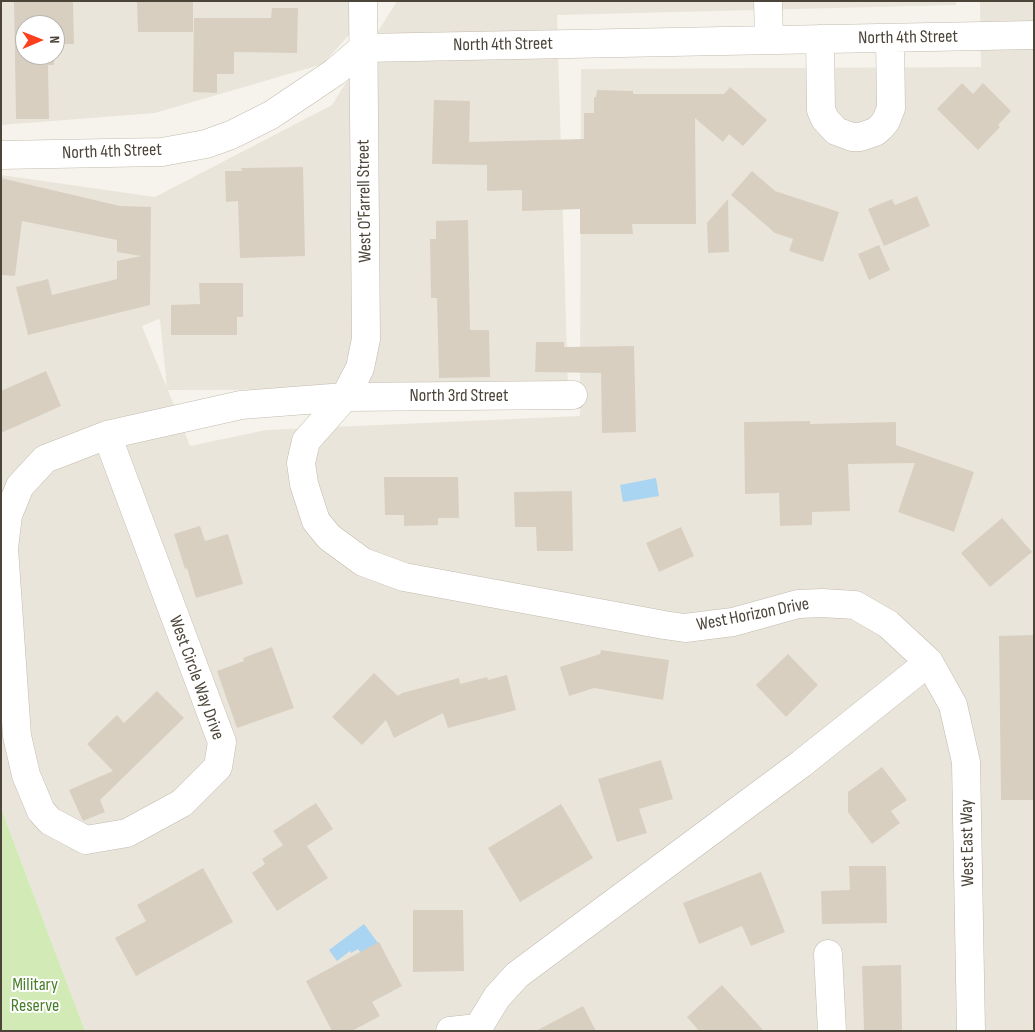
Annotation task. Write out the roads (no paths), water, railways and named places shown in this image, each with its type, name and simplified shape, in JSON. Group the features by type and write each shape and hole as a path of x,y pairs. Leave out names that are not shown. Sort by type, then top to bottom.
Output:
{"street":[{"name":"West O'Farrell Street","path":"345,397 360,368 366,338 363,1"},
{"path":"768,1 769,40"},
{"name":"North 4th Street","path":"1,155 162,152 206,144 231,135 271,115 335,72 364,48 1034,35"},
{"path":"820,40 821,110 824,119 830,126 836,131 852,137 875,132 889,115 891,108 890,38"},
{"name":"North 3rd Street","path":"345,397 573,395"},
{"name":"West Circle Way Drive","path":"107,436 222,742 218,767 182,803 127,834 86,840 50,821 42,811 26,775 17,736 4,548 8,515 20,486 45,458 107,436 241,405 345,397"},
{"name":"West Horizon Drive","path":"345,397 306,441 301,463 304,484 316,521 329,537 363,562 404,577 685,628 733,622 798,604 855,605 888,624 929,662"},
{"path":"450,1031 478,1029 497,998 517,975 801,764 929,662"},
{"name":"West East Way","path":"929,662 953,705 966,762 971,1031"},
{"path":"828,954 832,1031"}],"water":[{"path":"656,478 659,496 623,502 620,485"},
{"path":"364,924 378,943 363,955 358,949 351,953 350,951 337,961 329,950"}],"park label":[{"name":"Military Reserve","path":"35,995"}]}
